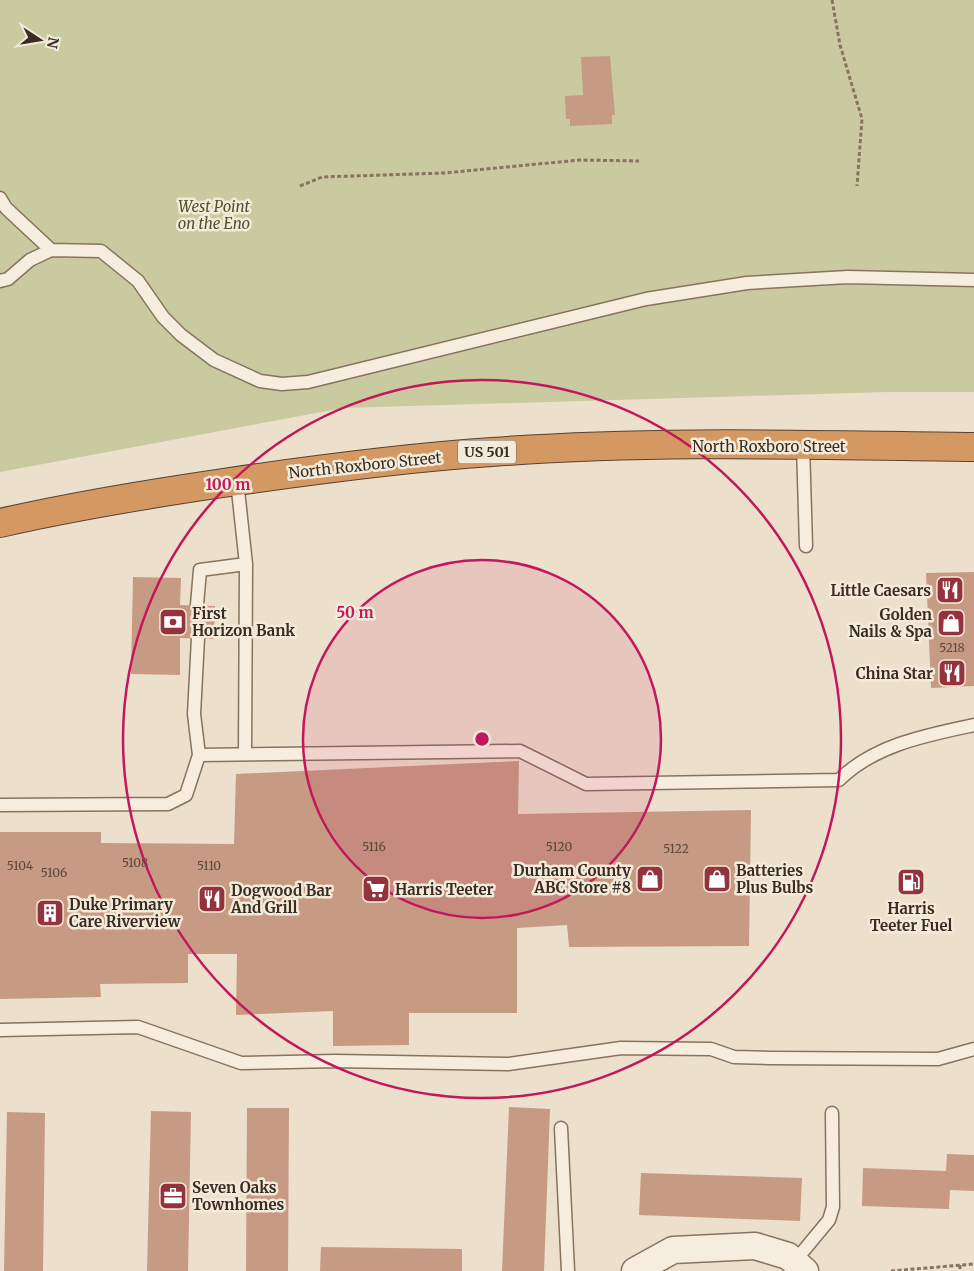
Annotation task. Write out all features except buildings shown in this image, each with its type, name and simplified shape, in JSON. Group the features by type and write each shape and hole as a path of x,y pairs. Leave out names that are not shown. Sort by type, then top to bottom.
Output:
{"highway":[{"name":"North Roxboro Street","path":"0,522 152,494 236,481 378,462 493,452 629,446 803,445 974,447"}],"street":[{"path":"634,1271 673,1250 756,1246 788,1256 800,1266"}],"lane":[{"path":"0,198 6,208 51,250"},
{"path":"0,281 8,279 30,260 51,250 101,251 138,281 162,316 180,335 214,360 260,381 282,384 317,380 646,299 747,283 848,277 974,280"},
{"path":"803,445 806,546"},
{"path":"236,481 246,564 245,754"},
{"path":"197,605 200,570 246,564"},
{"path":"0,805 168,804 186,794 199,755 194,714 198,638"},
{"path":"199,755 520,751 586,784 839,780 855,765 913,738 974,725"},
{"path":"0,1030 138,1027 242,1063 336,1061 508,1064 621,1048 712,1049 734,1057 761,1058 938,1059 974,1049"},
{"path":"800,1266 829,1220 833,1207 832,1113"},
{"path":"561,1128 568,1271"}],"path":[{"path":"832,0 840,45 862,119 857,186"},
{"path":"300,186 322,177 444,172 580,160 639,161"},
{"path":"891,1271 940,1269 974,1264"},
{"path":"960,1265 960,1271"}],"green space":[{"name":"West Point on the Eno","path":"0,0 974,0 974,392 887,392 343,408 0,472"}],"place":[{"name":"Little Caesars","path":"950,590"},
{"name":"First Horizon Bank","path":"173,622"},
{"name":"Golden Nails & Spa","path":"951,623"},
{"name":"China Star","path":"952,673"},
{"name":"Durham County ABC Store #8","path":"650,879"},
{"name":"Batteries Plus Bulbs","path":"717,879"},
{"name":"Harris Teeter Fuel","path":"911,882"},
{"name":"Harris Teeter","path":"376,889"},
{"name":"Dogwood Bar And Grill","path":"212,899"},
{"name":"Duke Primary Care Riverview","path":"50,913"},
{"name":"Seven Oaks Townhomes","path":"173,1196"}]}
